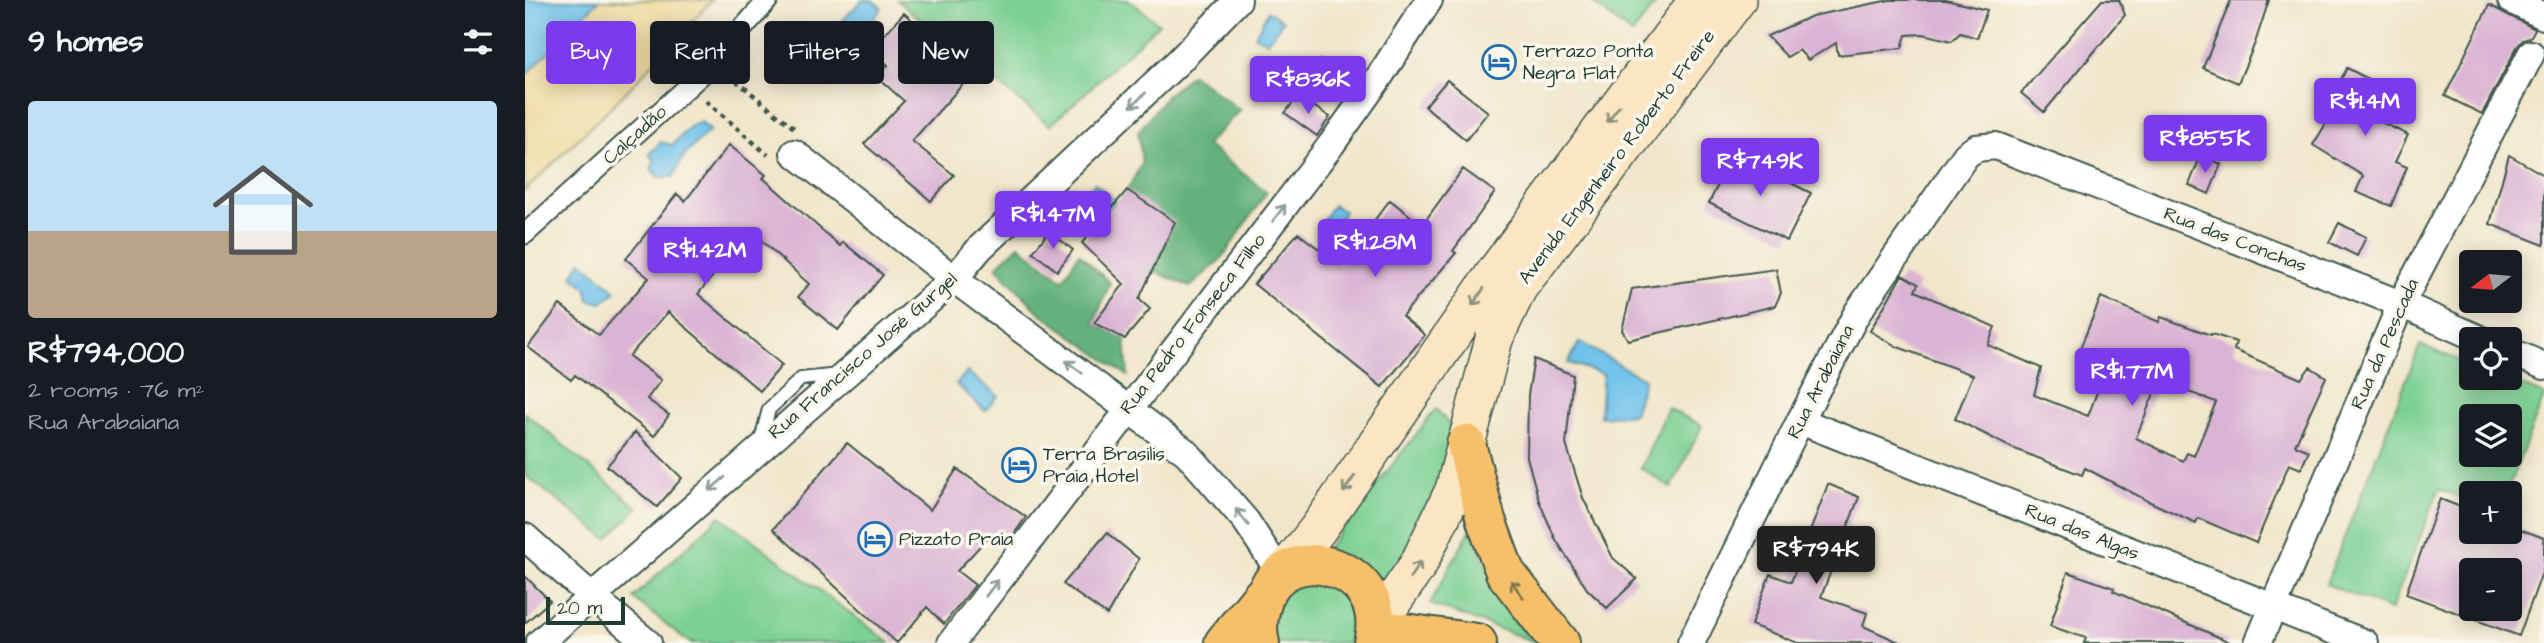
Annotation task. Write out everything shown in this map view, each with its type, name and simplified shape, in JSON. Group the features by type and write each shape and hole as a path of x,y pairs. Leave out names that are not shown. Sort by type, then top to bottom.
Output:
{"main road":[{"name":"Avenida Engenheiro Roberto Freire","path":"1224,643 1318,529 1497,270 1698,0"},
{"name":"Avenida Engenheiro Roberto Freire","path":"1375,632 1419,565 1454,490 1479,387 1497,331 1518,288 1737,0"},
{"path":"1411,395 1497,331"},
{"path":"1466,444 1492,538 1505,572 1560,643"},
{"path":"1261,643 1258,620 1277,579 1318,565 1331,567 1359,583 1370,600 1375,632 1477,643"}],"street":[{"name":"Calçadão","path":"749,21 768,0"},
{"name":"Rua Francisco José Gurgel","path":"539,643 954,279 980,248 1179,61 1238,0"},
{"name":"Rua Pedro Fonseca Filho","path":"951,643 1331,145 1429,0"},
{"path":"2511,0 2544,16"},
{"name":"Rua da Pescada","path":"2258,643 2401,304 2531,54"},
{"name":"Calçadão","path":"525,234 688,86"},
{"name":"Rua das Conchas","path":"1986,145 1996,146 2401,304 2459,330"},
{"name":"Rua Arabaiana","path":"1697,641 1800,421 1857,313 1966,155 1986,145"},
{"path":"787,147 954,279 1195,461 1246,521 1277,579"},
{"path":"2522,357 2544,366"},
{"name":"Rua das Algas","path":"1800,421 2365,643"},
{"path":"525,537 649,643"}],"path":[{"path":"732,84 787,147"},
{"path":"688,86 787,147"}],"green space":[{"path":"897,0 1129,0 1159,24 1050,126 994,80 994,21 922,21"},
{"path":"1589,0 1659,0 1632,34"},
{"path":"1192,74 1240,110 1206,145 1267,192 1222,258 1190,287 1152,270 1127,190 1142,163 1138,132 1168,94"},
{"path":"1019,245 1063,280 1079,253 1110,283 1094,323 1125,339 1128,376 1039,312 996,267"},
{"path":"2420,345 2459,360 2459,390 2522,390 2522,386 2544,397 2522,453 2522,404 2459,404 2459,467 2516,467 2511,481 2459,481 2459,496 2439,489 2391,610 2326,584"},
{"path":"1668,408 1702,426 1671,488 1641,468"},
{"path":"1436,409 1461,439 1391,595 1324,552"},
{"path":"525,413 638,508 607,539 525,475"},
{"path":"720,516 890,643 690,643 633,598"},
{"path":"1471,528 1495,588 1515,621 1538,643 1430,604"},
{"path":"1285,581 1352,585 1366,643 1266,643"}],"sand":[{"path":"599,0 712,0 692,21 650,21 650,66 636,81 636,21 579,21"},
{"path":"546,54 546,84 634,84 525,191 525,76"}],"water":[{"path":"525,0 599,0 579,21 546,21 546,54 525,76"},
{"path":"862,0 872,0 882,8 872,21 842,21"},
{"path":"1268,11 1283,21 1267,42 1255,36"},
{"path":"701,122 710,130 684,155 673,177 658,177 651,169 655,161 649,154 661,142 672,145 692,125"},
{"path":"1095,183 1115,201 1104,213 1098,208 1086,221 1072,209"},
{"path":"1333,205 1344,211 1333,237 1319,226"},
{"path":"581,261 616,291 602,303 589,300 586,287 572,276"},
{"path":"1580,342 1644,379 1634,414 1600,417 1603,374 1568,363"},
{"path":"967,372 998,396 985,411 956,384"}],"building":[{"path":"1890,0 1946,0 1987,10 1977,38 1960,33 1952,41 1923,34 1906,35 1902,48 1838,55 1836,43 1808,60 1799,50 1787,57 1767,36 1812,16"},
{"path":"2102,0 2119,0 2125,15 2044,112 2021,93"},
{"path":"2231,0 2269,0 2238,83 2203,68"},
{"path":"2489,5 2535,29 2530,38 2523,40 2517,47 2482,114 2445,96"},
{"path":"904,13 913,21 898,21 898,84 963,84 912,141 954,175 931,201 864,144 904,101 884,83 884,69 888,65 884,61 884,35"},
{"path":"1321,60 1336,73 1317,95 1302,81"},
{"path":"2347,68 2393,92 2379,121 2408,135 2395,162 2407,167 2391,206 2356,192 2363,176 2313,145 2346,91 2337,87"},
{"path":"1447,80 1488,112 1466,140 1425,106"},
{"path":"1298,96 1330,117 1317,136 1285,113"},
{"path":"729,145 766,175 763,178 840,246 843,242 883,275 838,330 798,297 809,284 750,230 698,294 782,365 760,391 668,312 629,356 661,380 647,399 669,415 654,436 575,375 571,380 528,347 560,305 599,335 649,278 626,259 677,194 685,201"},
{"path":"1733,154 1811,193 1787,241 1709,203"},
{"path":"2201,155 2221,164 2209,194 2189,185"},
{"path":"2509,155 2544,175 2544,245 2490,224"},
{"path":"1463,169 1495,192 1453,251 1456,253 1402,316 1425,335 1382,387 1254,284 1298,233 1340,265 1390,200 1422,225"},
{"path":"1127,190 1175,222 1139,299 1150,309 1125,339 1094,323 1124,284 1082,243"},
{"path":"2339,223 2366,237 2357,256 2329,242"},
{"path":"1049,231 1073,250 1057,271 1033,252"},
{"path":"1776,269 1781,293 1775,306 1628,340 1622,330 1632,289"},
{"path":"1902,275 1918,284 1915,291 1995,327 1988,345 2041,368 2034,395 2088,416 2108,363 2079,351 2101,297 2159,322 2161,317 2236,342 2234,350 2301,379 2310,367 2326,377 2295,445 2309,451 2301,469 2289,464 2256,543 2198,518 2196,523 2085,468 2082,475 2012,448 1955,419 1973,375 1898,347 1870,331","holes":["2159,381 2216,402 2194,456 2187,453 2183,461 2136,438"]},
{"path":"1534,359 1573,375 1566,444 1583,498 1613,558 1637,579 1607,608 1587,589 1555,538 1539,501 1527,457 1528,395"},
{"path":"635,432 682,478 657,507 607,466"},
{"name":"Pizzato Praia","path":"847,443 930,510 957,469 1026,517 1007,544 991,534 957,571 975,585 944,624 927,607 897,643 773,529"},
{"path":"1828,484 1859,497 1821,597 1867,613 1863,626 1901,643 1798,643 1751,625 1770,574 1791,582"},
{"path":"2440,499 2459,506 2459,544 2522,544 2522,530 2544,538 2544,567 2519,636 2479,621 2522,621 2522,558 2459,558 2459,614 2406,594"},
{"path":"1107,533 1139,559 1107,615 1063,584"},
{"path":"2068,572 2114,588 2113,591 2232,643 2084,643 2086,638 2050,626"},
{"path":"525,576 550,601 525,623"}],"place":[{"name":"Terrazo Ponta Negra Flat","path":"1499,62"},
{"name":"Terra Brasilis Praia Hotel","path":"1019,465"},
{"name":"Pizzato Praia","path":"875,539"}]}
